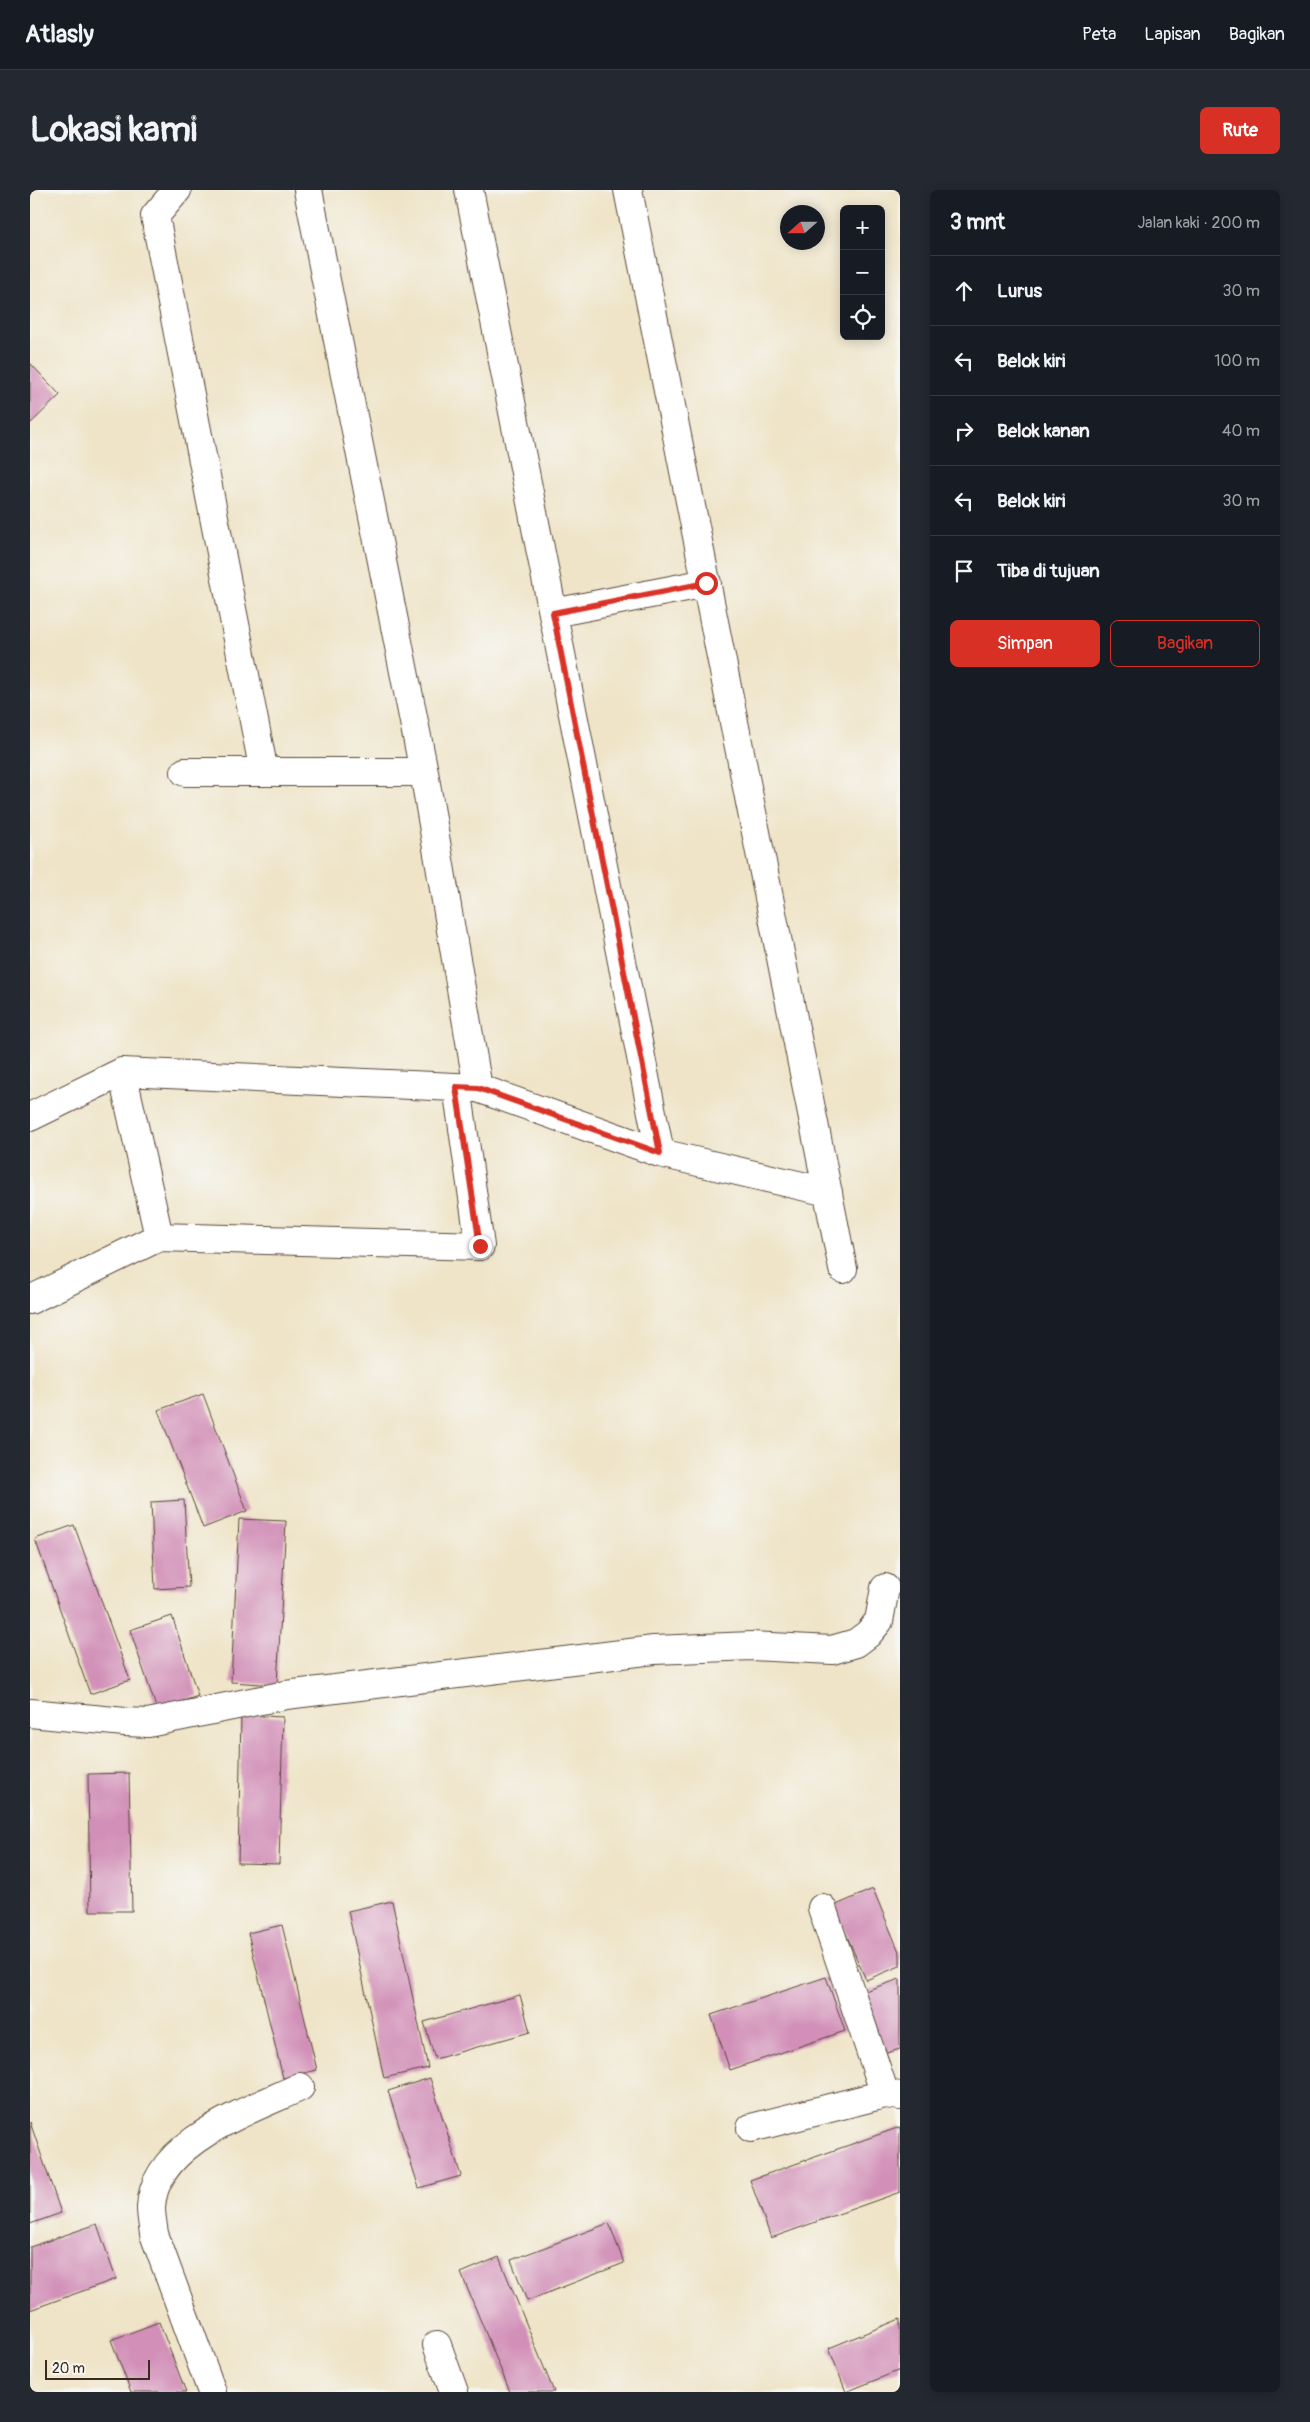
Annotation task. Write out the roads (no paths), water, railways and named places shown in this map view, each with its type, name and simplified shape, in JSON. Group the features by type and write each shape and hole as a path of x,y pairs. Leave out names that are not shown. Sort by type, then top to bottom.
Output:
{"street":[{"path":"177,190 155,216 264,772"},
{"path":"30,1300 159,1237 480,1246 467,1087 424,772 308,190"},
{"path":"469,190 660,1153"},
{"path":"628,190 843,1269"},
{"path":"553,613 706,583"},
{"path":"185,772 424,772"},
{"path":"30,1117 122,1072 467,1087 660,1153 828,1192"},
{"path":"122,1072 159,1237"},
{"path":"30,1713 148,1723 286,1695 654,1650 752,1646 832,1650 856,1643 868,1634 879,1621 885,1588"},
{"path":"751,2128 892,2095 822,1908"},
{"path":"212,2392 154,2234 151,2207 153,2199 168,2162 199,2136 300,2087"},
{"path":"437,2345 454,2392"}]}
